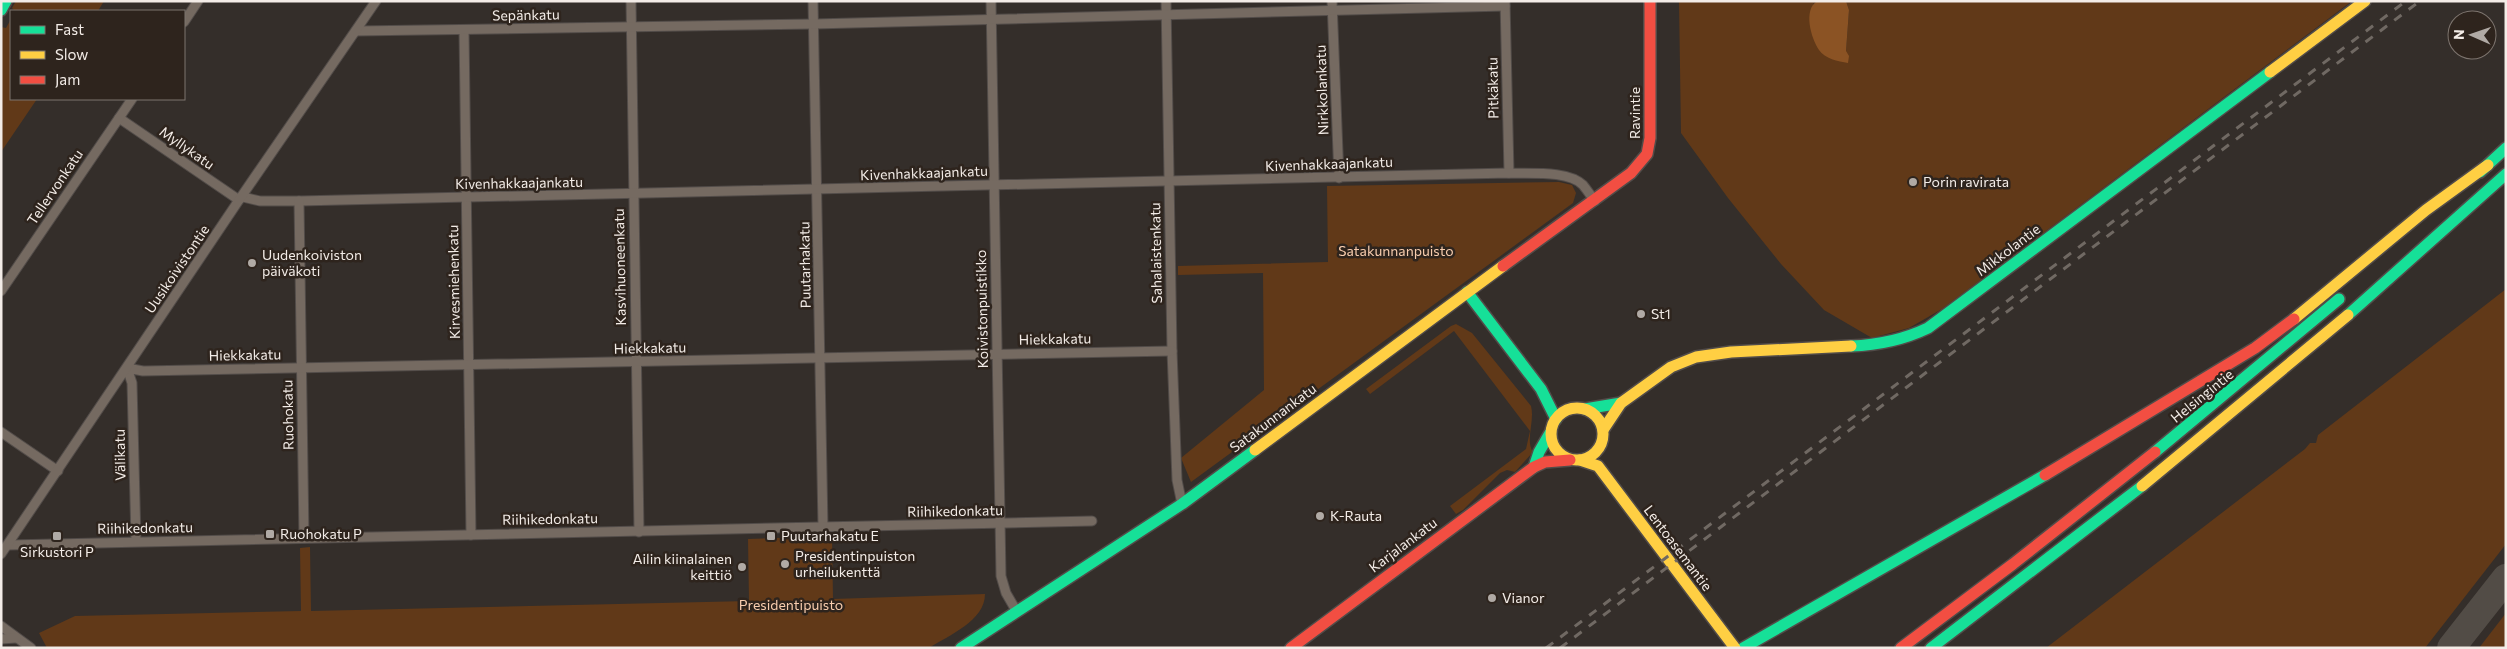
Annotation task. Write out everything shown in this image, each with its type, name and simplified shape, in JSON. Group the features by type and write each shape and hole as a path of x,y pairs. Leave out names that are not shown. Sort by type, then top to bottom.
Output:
{"main road":[{"path":"1,10 6,1"},
{"name":"Ravintie","path":"1595,201 1631,173 1643,160 1649,148 1650,1"},
{"name":"Mikkolantie","path":"1621,403 1671,367 1696,357 1731,352 1859,347 1890,342 1917,334 1947,315 2365,1"},
{"path":"2359,281 2506,148"},
{"path":"1744,648 2097,445 2255,348 2321,300 2426,210 2488,165"},
{"path":"1933,646 2149,481 2252,397 2364,302 2506,174"},
{"name":"Satakunnankatu","path":"962,648 1182,504 1467,292 1595,201"},
{"path":"1467,292 1540,389 1556,419"},
{"name":"Helsingintie","path":"1901,648 2103,495 2244,381 2345,294"},
{"path":"1540,389 1568,410"},
{"path":"1534,467 1539,452 1556,419 1568,410 1621,403"},
{"path":"1603,430 1621,403"},
{"path":"1550,433 1555,449 1575,460 1598,466 1603,430 1599,420 1585,409"},
{"path":"1575,460 1593,455 1602,443"},
{"name":"Karjalankatu","path":"1291,648 1534,467 1545,462 1575,460"},
{"name":"Lentoasemantie","path":"1598,466 1735,648"}],"street":[{"path":"185,20 198,1"},
{"name":"Uusikoivistontie","path":"1,554 9,545 376,1"},
{"name":"Kasvihuoneenkatu","path":"631,1 639,532"},
{"name":"Puutarhakatu","path":"813,1 823,527"},
{"name":"Koivistonpuistikko","path":"991,1 1001,576 1006,593 1017,612"},
{"name":"Sahalaistenkatu","path":"1166,1 1172,351 1177,480 1182,504"},
{"name":"Nirkkolankatu","path":"1332,1 1339,178"},
{"name":"Sepänkatu","path":"356,31 814,24 991,18 1332,12 1505,4"},
{"name":"Pitkäkatu","path":"1505,4 1509,173"},
{"name":"Kirvesmiehenkatu","path":"464,30 471,535"},
{"name":"Tellervonkatu","path":"1,291 131,100"},
{"name":"Myllykatu","path":"119,118 241,199"},
{"name":"Kivenhakkaajankatu","path":"241,199 299,201 466,198 993,185 1169,183 1509,173 1552,174 1575,180 1582,184 1595,201"},
{"name":"Ruohokatu","path":"299,201 304,538"},
{"name":"Hiekkakatu","path":"128,368 143,371 1172,351"},
{"name":"Välikatu","path":"128,368 132,383 136,542"},
{"path":"1,432 58,471"},
{"name":"Riihikedonkatu","path":"9,545 1092,521"},
{"path":"1,626 31,648"},
{"path":"1,639 16,638"}],"green space":[{"path":"16,1 104,1 99,10 14,10 12,8"},
{"name":"Porin ravirata","path":"1679,1 1817,1 1813,4 1846,51 1849,10 1846,1 2352,1 1942,309 1909,328 1872,338 1824,310 1781,264 1728,198 1681,133"},
{"path":"10,21 10,100 36,100 1,152 1,27 6,28"},
{"name":"Satakunnanpuisto","path":"1559,182 1572,185 1576,193 1573,203 1191,482 1181,458 1264,390 1263,273 1178,275 1178,266 1328,262 1327,186"},
{"path":"2506,289 2506,544 2425,648 2046,648 2305,449 2310,443 2316,443 2318,435"},
{"path":"1456,324 1472,333 1531,406 1530,442 1533,452 1515,472 1507,470 1500,473 1463,510 1456,514 1450,506 1526,449 1530,431 1454,331 1370,394 1366,389"},
{"name":"Presidentipuisto","path":"832,536 833,599 985,594 983,604 973,620 929,648 47,648 39,633 75,616 301,611 300,548 310,547 311,611 749,601 748,539"},
{"path":"2506,613 2506,648 2479,648"}],"shaded area":[{"path":"1817,1 1846,1 1849,10 1846,51 1849,56 1848,63 1825,56 1816,45 1811,32 1809,17 1813,5"}],"taxiway":[{"path":"2451,648 2506,578"}],"railway":[{"path":"1546,648 2406,1"},
{"path":"1560,648 2420,1"}],"traffic: fast":[{"path":"1,10 6,1"},
{"path":"1851,346 1891,341 1910,336 1928,328 2270,72"},
{"path":"2480,172 2506,148"},
{"path":"2348,315 2506,174"},
{"path":"1467,292 1541,389 1556,419"},
{"path":"2155,452 2339,299"},
{"path":"1585,409 1621,403"},
{"path":"1534,467 1539,452 1550,433"},
{"path":"961,648 1182,504 1255,450"},
{"path":"1743,648 2045,475"},
{"path":"1931,648 2142,486"}],"traffic: slow":[{"path":"2270,72 2365,1"},
{"path":"2294,319 2426,210 2488,165"},
{"path":"1255,450 1503,266"},
{"path":"2142,486 2348,315"},
{"path":"1603,430 1621,403 1671,367 1696,357 1731,352 1851,346"},
{"path":"1572,408 1582,408 1592,412 1599,419 1603,434 1599,449 1592,456 1582,460 1572,460 1562,456 1555,449 1551,439 1551,429 1555,419 1562,412 1572,408"},
{"path":"1580,460 1598,466 1735,648"}],"traffic: jam":[{"path":"1503,266 1631,173 1647,154 1650,138 1650,1"},
{"path":"2045,475 2255,348 2294,319"},
{"path":"1901,648 2013,564 2155,452"},
{"path":"1291,648 1534,467 1545,462 1570,460"}],"place":[{"name":"Porin ravirata","path":"1913,182"},
{"name":"Uudenkoiviston päiväkoti","path":"252,263"},
{"name":"St1","path":"1641,314"},
{"name":"K-Rauta","path":"1320,516"},
{"name":"Ruohokatu P","path":"270,534"},
{"name":"Sirkustori P","path":"57,536"},
{"name":"Puutarhakatu E","path":"771,536"},
{"name":"Presidentinpuiston urheilukenttä","path":"785,564"},
{"name":"Ailin kiinalainen keittiö","path":"742,567"},
{"name":"Vianor","path":"1492,598"}]}
